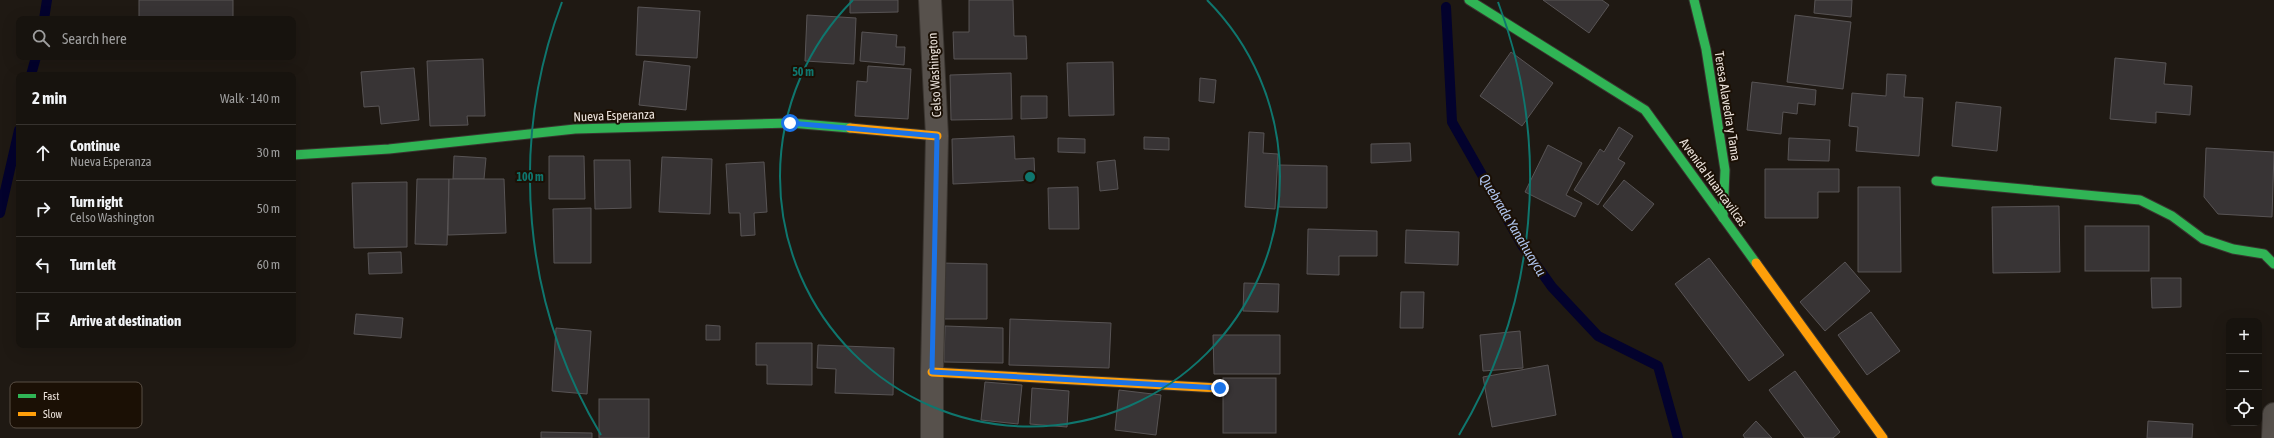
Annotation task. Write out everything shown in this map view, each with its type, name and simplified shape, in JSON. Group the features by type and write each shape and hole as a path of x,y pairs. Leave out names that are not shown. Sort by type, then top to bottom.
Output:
{"street":[{"name":"Celso Washington","path":"930,0 937,136 932,438"},
{"name":"Avenida Huancavilcas","path":"1468,0 1645,110 1884,438"},
{"name":"Teresa Alavedra y Tama","path":"1694,0 1706,49 1725,170 1723,218"},
{"name":"Nueva Esperanza","path":"296,155 389,149 575,129 659,126 790,123 937,136"},
{"path":"1936,181 2140,200 2172,216 2203,239 2233,249 2264,254 2274,264"},
{"path":"932,372 1220,388"},
{"path":"2273,438 2274,414"}],"building":[{"path":"139,0 233,0 233,16 139,16"},
{"path":"850,0 898,0 898,12 850,13"},
{"path":"969,0 1013,0 1014,36 1026,36 1027,59 954,59 953,32 969,32"},
{"path":"1543,0 1602,0 1609,5 1589,33"},
{"path":"1815,0 1852,0 1851,17 1814,13"},
{"path":"638,7 700,11 697,58 636,55"},
{"path":"807,15 856,18 854,64 805,61"},
{"path":"1795,15 1851,22 1843,89 1787,82"},
{"path":"862,32 897,35 896,47 905,47 904,65 860,61"},
{"path":"1511,52 1553,83 1522,126 1480,96"},
{"path":"2115,58 2166,63 2164,84 2192,86 2190,115 2156,112 2156,123 2110,119"},
{"path":"483,59 485,116 467,116 468,125 430,126 427,61"},
{"path":"644,61 690,66 686,110 639,105"},
{"path":"1113,62 1114,115 1069,116 1067,63"},
{"path":"868,66 911,69 908,119 855,116 857,81 867,82"},
{"path":"414,68 419,120 381,124 379,106 364,107 361,72"},
{"path":"1011,73 1012,119 951,120 950,75"},
{"path":"1887,74 1906,75 1904,97 1923,98 1919,156 1856,151 1858,127 1849,126 1852,93 1886,96"},
{"path":"1200,78 1216,80 1214,103 1199,101"},
{"path":"1752,82 1816,90 1815,105 1798,103 1797,114 1783,112 1781,134 1747,130"},
{"path":"1021,96 1047,96 1047,118 1021,119"},
{"path":"1956,102 2001,107 1997,151 1952,146"},
{"path":"1619,127 1633,136 1618,159 1625,163 1598,205 1574,190 1600,149 1604,152"},
{"path":"1249,132 1264,133 1263,153 1278,154 1275,209 1245,207"},
{"path":"1014,136 1015,159 1034,158 1035,180 953,184 952,139"},
{"path":"1144,137 1169,138 1169,150 1144,149"},
{"path":"1058,138 1085,139 1085,153 1058,152"},
{"path":"1789,138 1830,140 1829,161 1788,160"},
{"path":"1410,143 1411,161 1371,163 1371,144"},
{"path":"1548,145 1582,163 1566,195 1582,203 1575,217 1525,192"},
{"path":"2206,148 2274,152 2272,217 2218,214 2204,197"},
{"path":"454,156 486,158 484,179 453,179"},
{"path":"549,156 584,156 585,199 549,199"},
{"path":"662,157 712,159 710,214 659,212"},
{"path":"594,160 630,160 631,208 595,209"},
{"path":"1115,160 1118,189 1100,191 1097,162"},
{"path":"764,162 767,212 754,213 755,235 741,236 740,213 729,213 726,164"},
{"path":"1279,165 1327,166 1327,208 1279,207"},
{"path":"1765,169 1839,169 1839,192 1818,192 1818,218 1765,218"},
{"path":"417,179 449,179 447,245 415,244"},
{"path":"449,179 504,179 506,233 448,235"},
{"path":"1624,180 1654,204 1632,231 1603,206"},
{"path":"407,182 407,247 354,248 352,183"},
{"path":"1078,187 1079,229 1049,229 1048,188"},
{"path":"1858,187 1900,187 1901,272 1858,272"},
{"path":"2059,206 2060,272 1993,273 1992,207"},
{"path":"591,208 591,263 554,263 553,209"},
{"path":"2085,226 2149,226 2149,271 2085,271"},
{"path":"1308,229 1377,231 1377,256 1339,256 1339,275 1307,274"},
{"path":"1406,230 1459,232 1458,265 1405,263"},
{"path":"401,252 402,273 369,274 368,253"},
{"path":"1709,258 1784,355 1749,381 1675,284"},
{"path":"1845,262 1870,291 1825,331 1800,302"},
{"path":"940,263 987,264 987,319 940,319"},
{"path":"2151,278 2181,278 2181,307 2152,308"},
{"path":"1244,283 1279,284 1278,312 1243,311"},
{"path":"1401,292 1424,292 1423,328 1400,328"},
{"path":"1871,312 1900,351 1867,375 1838,335"},
{"path":"356,314 403,318 401,338 354,334"},
{"path":"1010,319 1111,323 1109,368 1009,365"},
{"path":"706,325 720,326 720,340 706,340"},
{"path":"945,326 1003,328 1003,363 944,362"},
{"path":"556,328 591,331 587,394 552,391"},
{"path":"1520,331 1523,368 1483,371 1480,335"},
{"path":"1213,335 1280,335 1280,374 1214,374"},
{"path":"756,343 812,343 812,385 767,384 767,365 756,365"},
{"path":"818,345 894,348 893,395 835,393 836,369 817,368"},
{"path":"1548,365 1556,415 1492,427 1483,377"},
{"path":"1795,371 1840,432 1833,438 1805,438 1769,390"},
{"path":"1223,378 1276,378 1276,433 1223,433"},
{"path":"985,382 1022,385 1018,424 981,420"},
{"path":"1032,388 1069,391 1067,427 1030,424"},
{"path":"1119,390 1161,395 1156,435 1115,430"},
{"path":"599,399 649,399 649,438 599,438"},
{"path":"1756,421 1772,438 1745,438 1743,435"},
{"path":"2148,421 2193,424 2192,438 2147,438"},
{"path":"541,432 592,433 592,438 541,438"}],"waterway":[{"path":"44,16 47,0"},
{"name":"Quebrada Yanahuaycu","path":"1446,7 1452,122 1522,245 1552,287 1598,336 1658,366 1678,438"},
{"path":"32,72 35,60"},
{"path":"0,213 16,143"}],"traffic: fast":[{"path":"1469,0 1645,110 1756,263"},
{"path":"1694,0 1706,49 1725,170 1723,218"},
{"path":"296,155 389,149 575,129 790,123 850,128"},
{"path":"1936,181 2140,200 2172,216 2203,239 2233,249 2264,254 2274,264"}],"traffic: slow":[{"path":"850,128 937,136"},
{"path":"1756,263 1883,438"},
{"path":"932,372 1219,388"}],"route":[{"path":"790,123 937,136 932,372 1220,388"}]}
